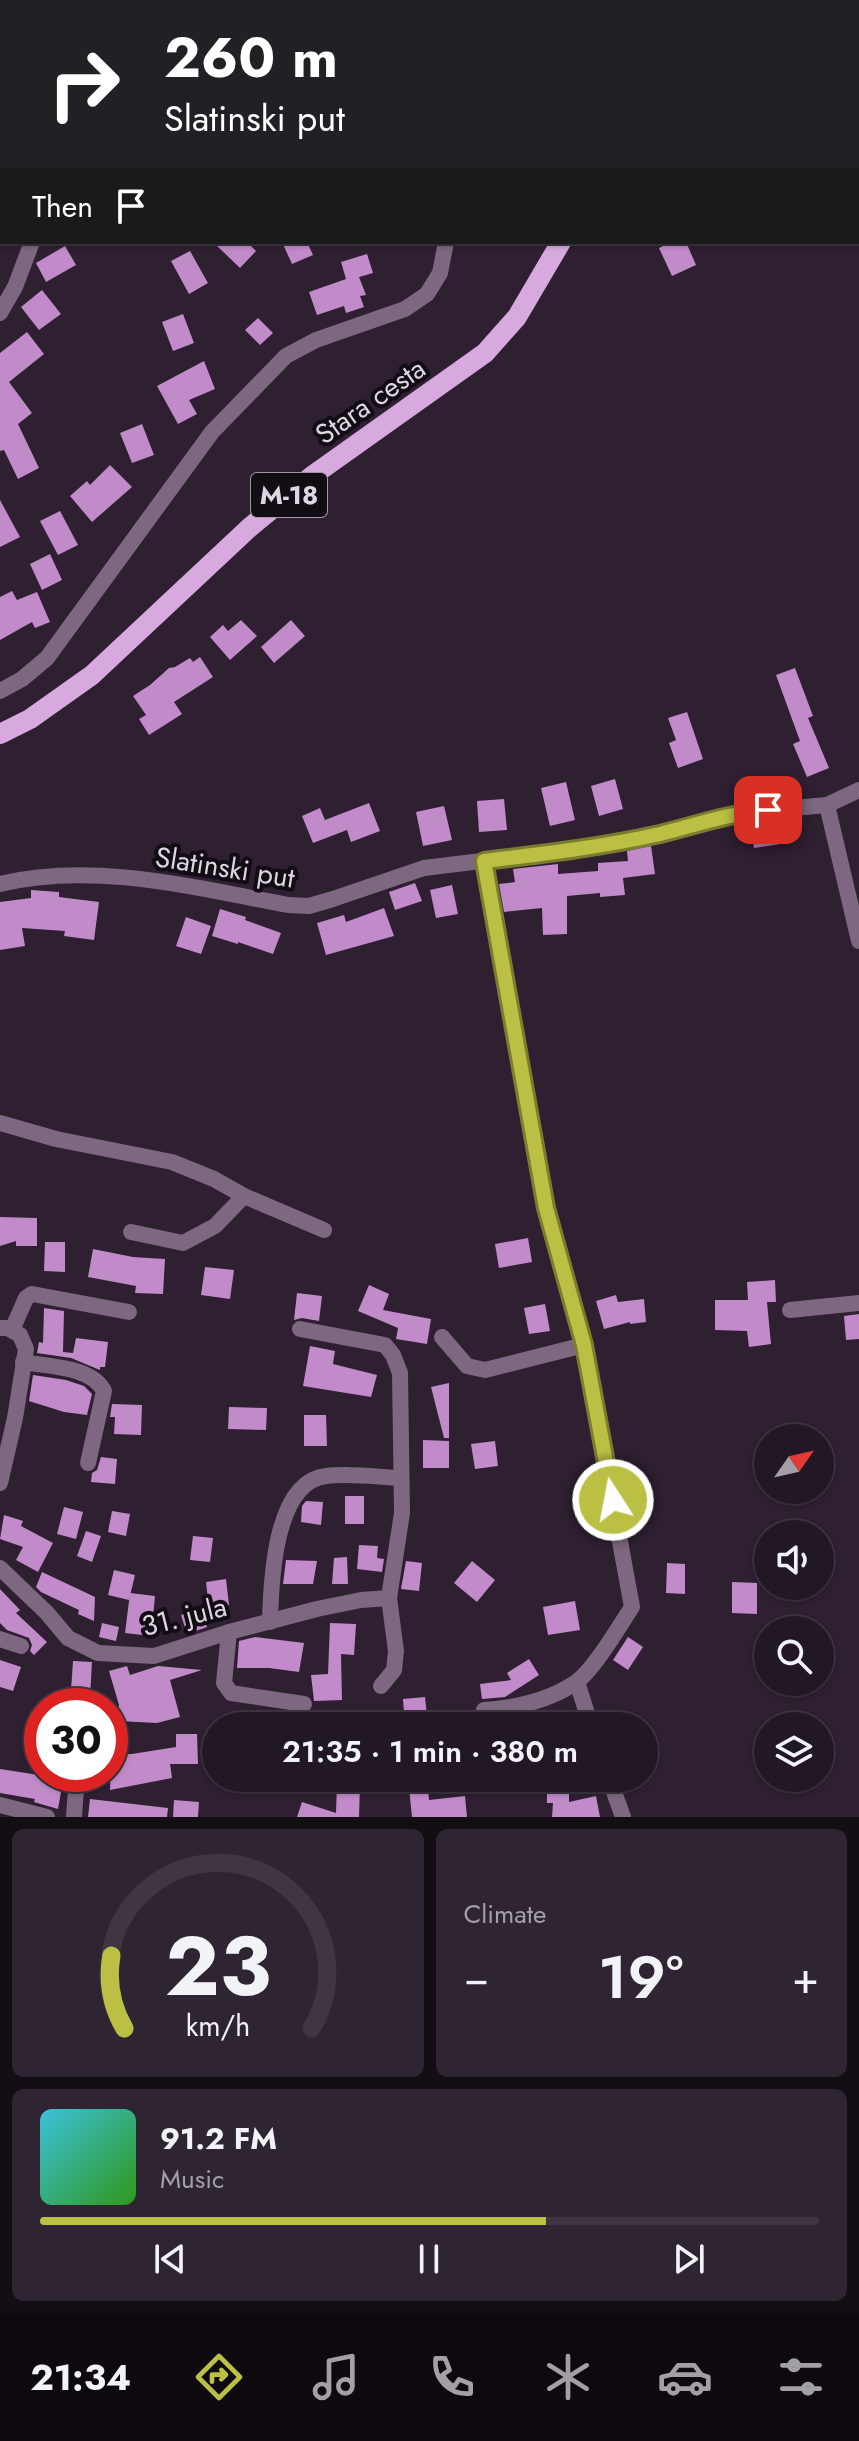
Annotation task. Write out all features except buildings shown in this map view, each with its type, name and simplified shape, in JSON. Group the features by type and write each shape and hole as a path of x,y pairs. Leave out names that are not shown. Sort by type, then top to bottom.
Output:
{"main road":[{"name":"Stara cesta","path":"0,734 30,719 92,675 249,528 312,476 485,353 517,317 560,244"}],"street":[{"path":"0,313 15,287 31,244"},
{"name":"Stara cesta","path":"0,691 22,679 47,658 212,432 286,356 316,340 405,309 427,294 440,273 446,244"},
{"name":"Slatinski put","path":"0,884 80,876 162,881 288,905 309,906 424,868 587,848 738,813 827,805 859,790"},
{"path":"827,805 859,941"},
{"path":"484,861 546,1208 584,1345 632,1607 577,1682 535,1701 511,1708 484,1710"},
{"path":"0,1123 56,1139 172,1162 324,1230"},
{"path":"131,1232 183,1243 215,1226 244,1196"},
{"path":"0,1483 26,1349 20,1335 6,1329 26,1298 32,1294 129,1312"},
{"path":"790,1310 859,1303"},
{"path":"300,1329 385,1345 400,1373 402,1513 389,1598 396,1651 394,1670 381,1686"},
{"path":"442,1337 467,1366 485,1370 584,1345"},
{"path":"23,1362 90,1375 100,1383 104,1391 88,1463"},
{"name":"31. jula","path":"270,1622 271,1577 280,1534 298,1490 310,1481 325,1476 401,1478"},
{"name":"31. jula","path":"0,1568 68,1638 98,1653 154,1656 229,1632 332,1606 389,1598"},
{"path":"229,1632 226,1689 231,1693 304,1704"},
{"path":"0,1639 21,1646"},
{"path":"577,1682 587,1712"},
{"path":"74,1817 76,1792"},
{"path":"614,1792 623,1817"},
{"path":"0,1805 47,1817"}],"route":[{"path":"613,1500 584,1345 546,1208 484,861 587,848 738,813 768,810"}]}
